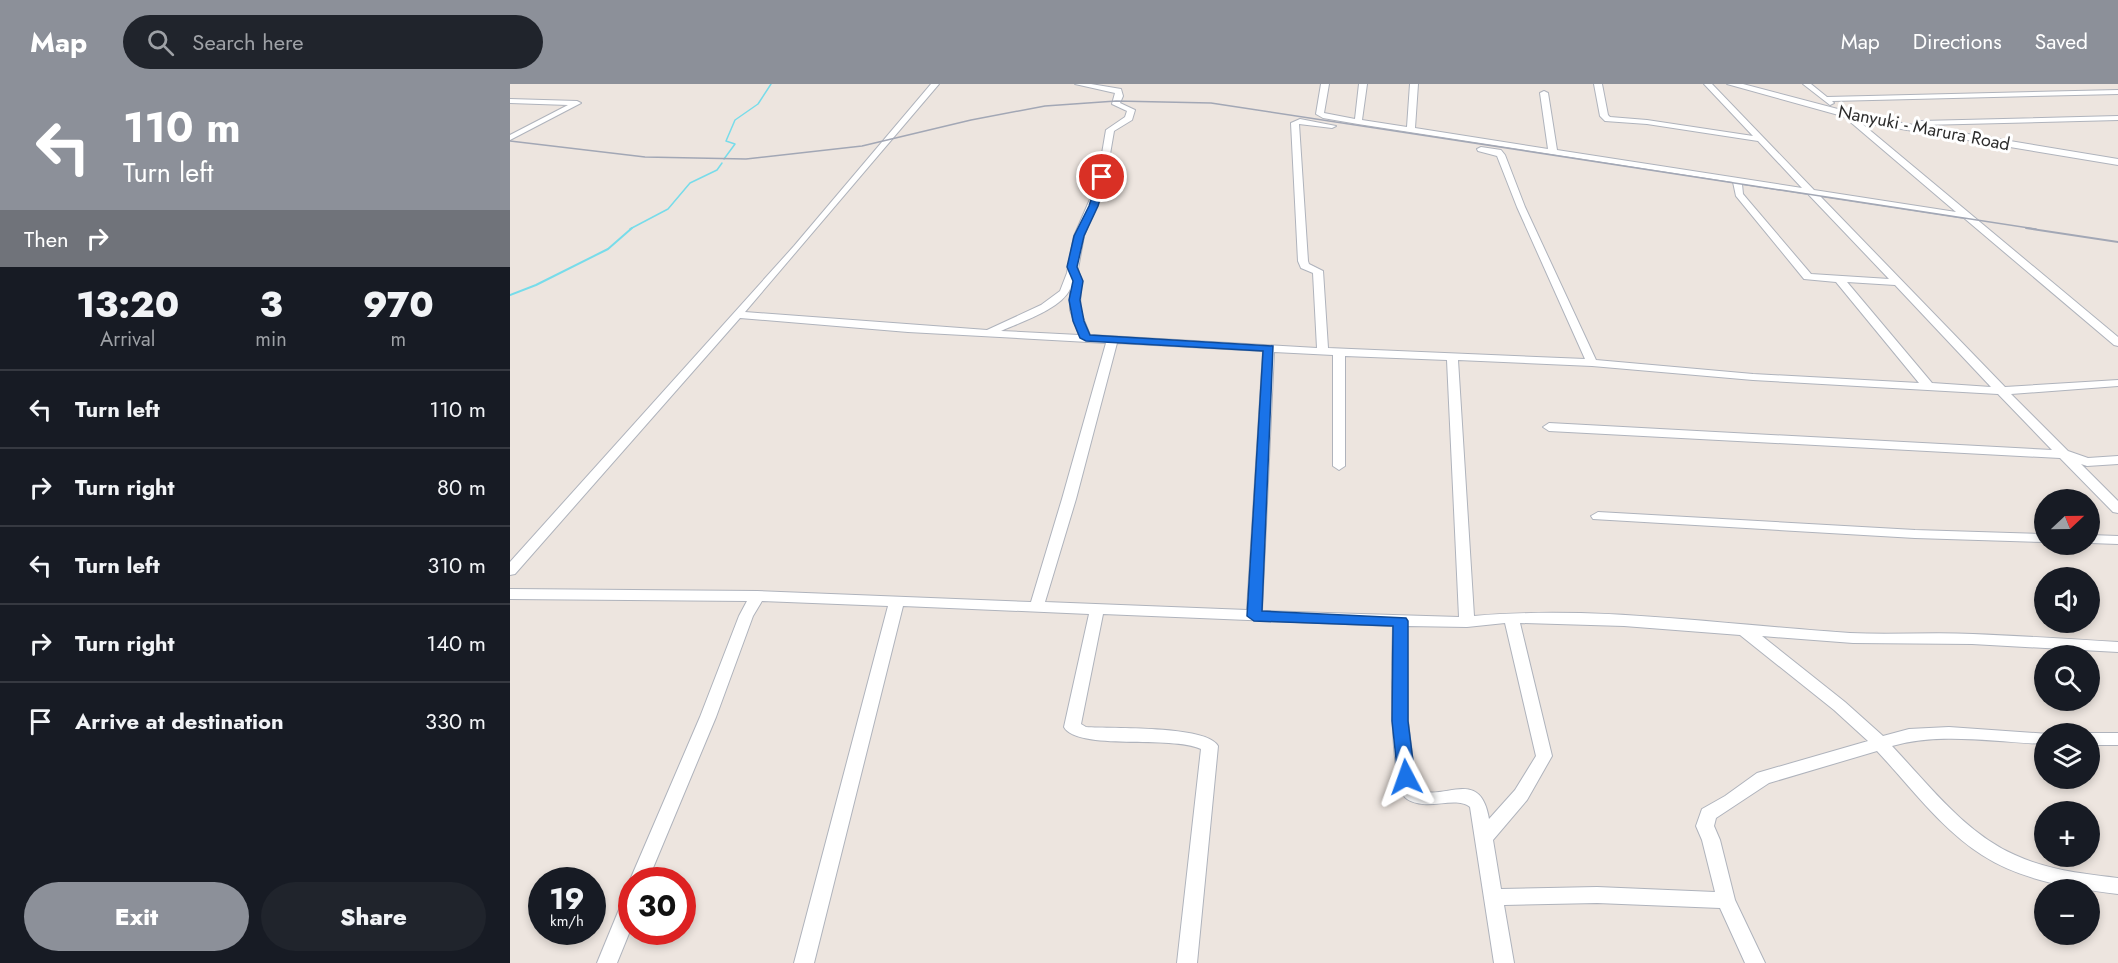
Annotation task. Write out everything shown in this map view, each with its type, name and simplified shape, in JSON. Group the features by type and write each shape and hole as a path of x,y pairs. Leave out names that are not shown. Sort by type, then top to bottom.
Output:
{"street":[{"path":"510,572 738,315 935,84"},
{"path":"987,333 1026,317 1056,300 1064,292 1079,236 1101,183 1110,130 1127,121 1131,110 1116,104 1118,91 1079,84"},
{"path":"1325,84 1320,115 1345,120 1356,125 1500,153 1535,240 1592,363"},
{"path":"1356,125 1363,84"},
{"path":"1411,129 1414,84"},
{"path":"1598,84 1604,116 1608,120 1658,124 1759,139"},
{"path":"1708,84 1896,282 2118,508"},
{"name":"Nanyuki - Marura Road","path":"1732,84 1747,86 1840,113 1913,128 2118,162"},
{"path":"1807,84 2118,344"},
{"path":"2104,84 2118,92"},
{"path":"1825,99 2118,92"},
{"path":"1544,93 1553,152"},
{"path":"510,101 577,103 510,138"},
{"path":"1913,128 1921,123 2118,118"},
{"path":"1323,351 1318,271 1306,267 1303,261 1295,157 1295,123 1304,121 1411,129 1967,216"},
{"path":"1737,180 1741,197 1805,274 1812,278 1896,282"},
{"path":"1072,267 1078,281 1074,300 1078,321 1086,338"},
{"path":"1839,279 1928,386"},
{"path":"738,315 987,333 1592,363 1753,377 2002,391 2118,383"},
{"path":"1037,606 1112,340"},
{"path":"1254,616 1269,348"},
{"path":"1339,352 1339,465"},
{"path":"1452,356 1454,432 1464,549 1467,622"},
{"path":"1549,428 2064,454 2087,462 2118,460"},
{"path":"1598,516 2034,538"},
{"path":"2100,539 2118,540"},
{"path":"510,594 757,596 1400,621 1467,622 1511,618 1624,621 1853,638 1972,639 2118,647"},
{"path":"645,867 708,717 746,616 757,596"},
{"path":"804,963 897,601"},
{"path":"1096,609 1072,727 1083,733 1174,738 1202,741 1210,746 1187,963"},
{"path":"1484,838 1521,795 1544,756 1511,618"},
{"path":"1400,621 1400,721 1408,791 1417,798 1462,797 1476,800 1480,809 1504,963"},
{"path":"1742,628 1828,697 1879,743 1943,812 1972,837 2005,860 2041,872 2118,886"},
{"path":"1755,963 1726,900 1711,840 1705,826 1708,814 1763,778 1879,743 1922,734 1971,733 2034,737"},
{"path":"2100,739 2118,739"},
{"path":"1493,897 1597,896 1726,900"},
{"path":"607,963 618,936"}],"waterway":[{"path":"724,159 735,144 726,141 735,120 758,104 771,84"},
{"path":"630,229 668,209 690,183 717,170 722,163"},
{"path":"510,295 536,285 608,249 632,228"}],"railway":[{"path":"510,141 645,157 746,159 862,146 971,120 1045,106 1116,101 1211,103 2036,229"},
{"path":"2026,228 2118,242"}],"route":[{"path":"1102,177 1093,206 1079,236 1072,267 1078,281 1074,300 1081,329 1086,338 1269,348 1254,616 1400,621 1400,721 1406,777"}]}
